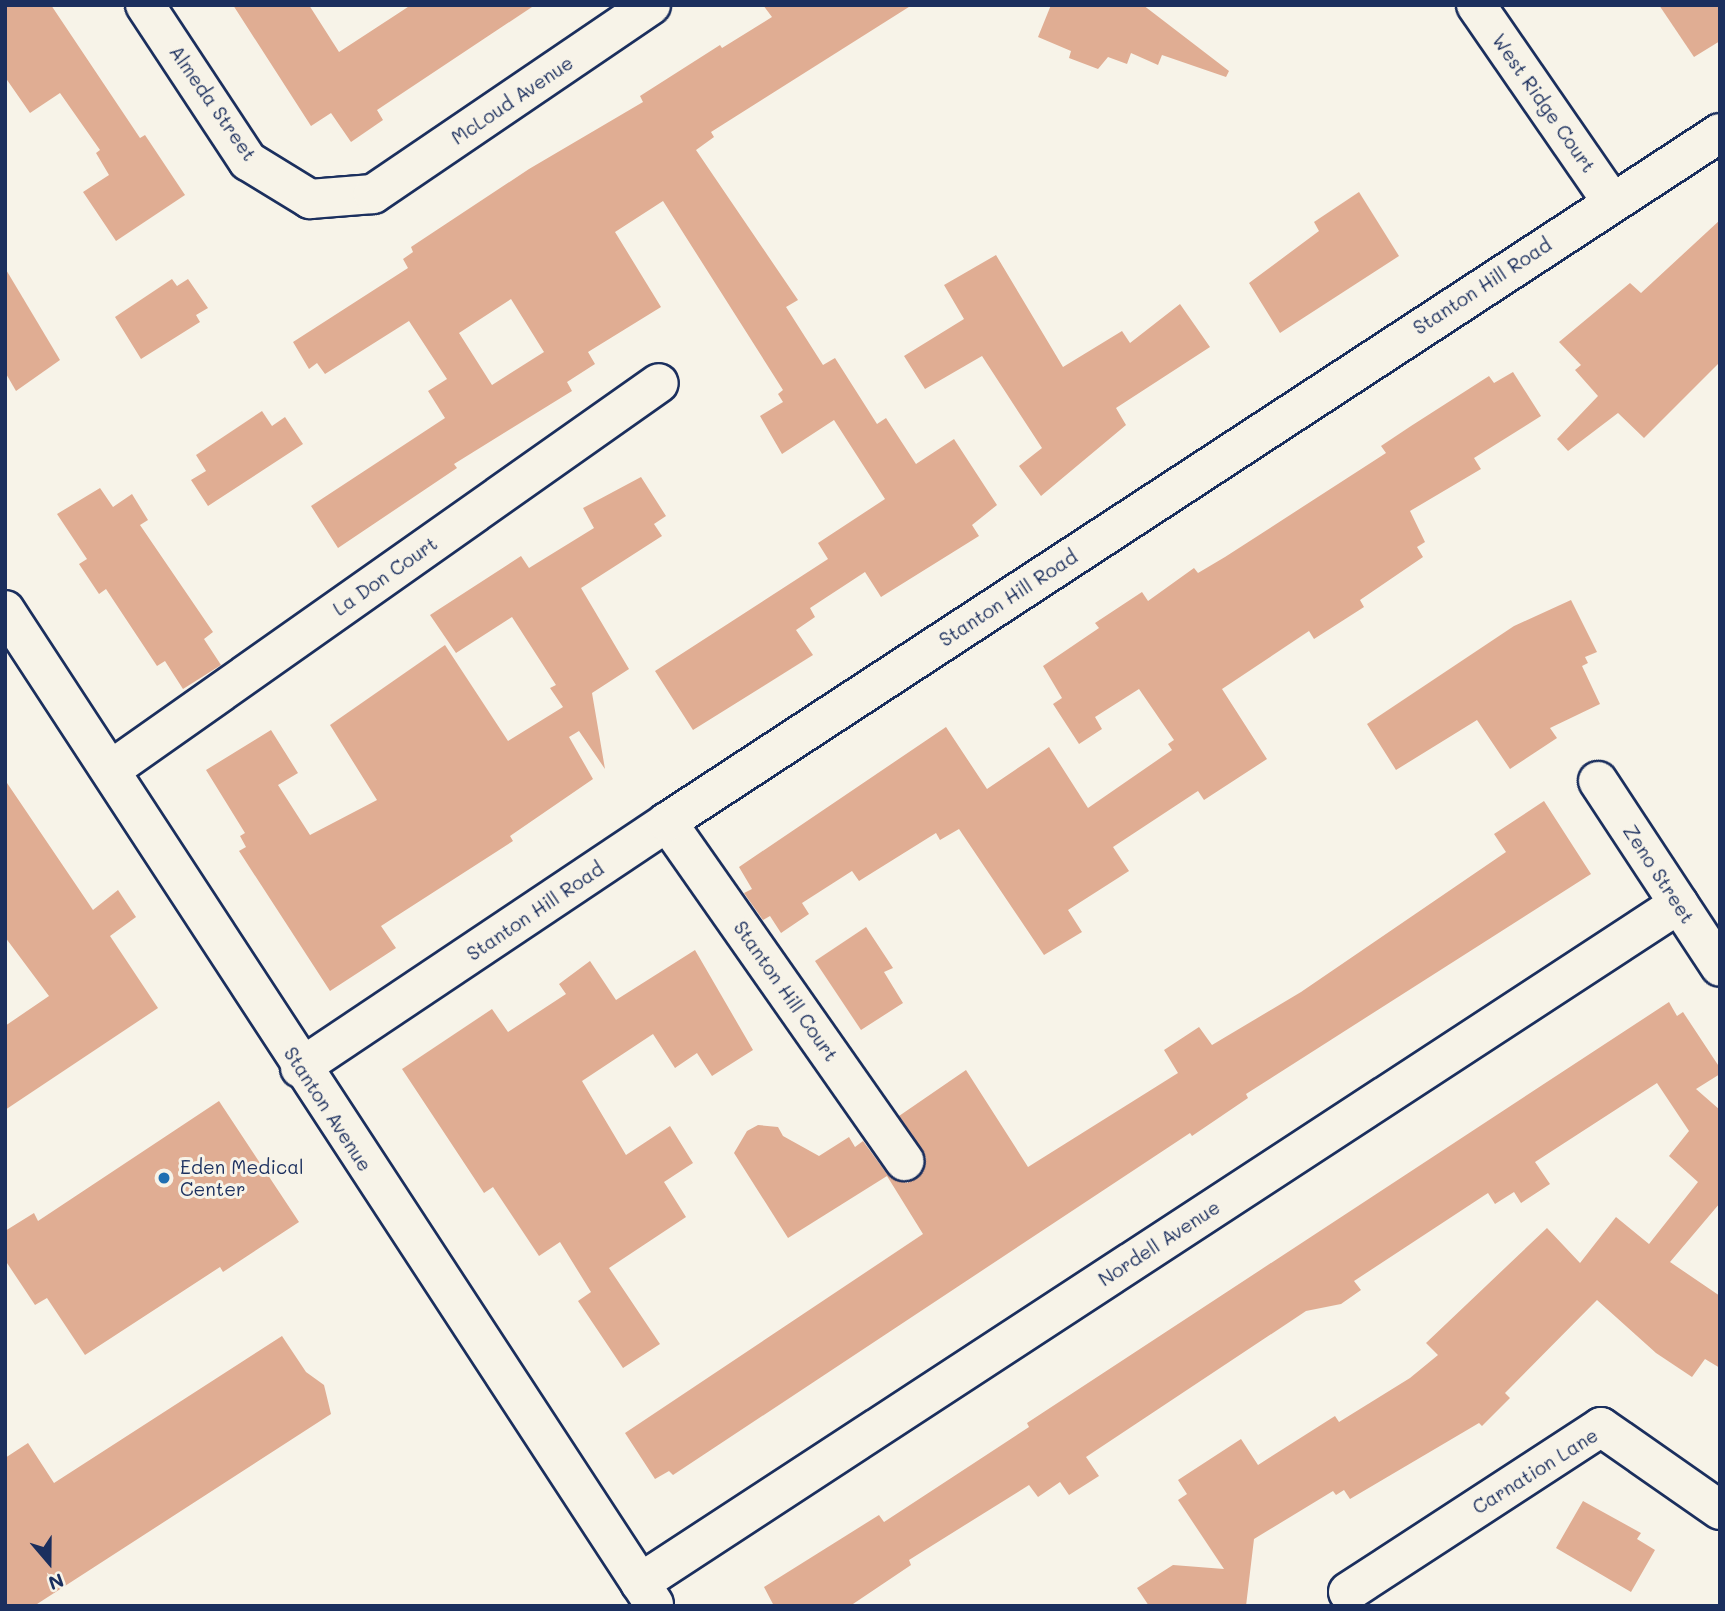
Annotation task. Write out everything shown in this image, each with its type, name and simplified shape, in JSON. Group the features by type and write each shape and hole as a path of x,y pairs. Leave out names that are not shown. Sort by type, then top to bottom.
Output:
{"street":[{"name":"Almeda Street","path":"145,5 248,161 310,199 373,194"},
{"name":"McLoud Avenue","path":"373,194 651,5"},
{"name":"West Ridge Court","path":"1476,5 1611,201"},
{"name":"Stanton Hill Road","path":"300,1068 667,822 1611,201 1720,133"},
{"name":"La Don Court","path":"112,769 659,383"},
{"name":"Stanton Avenue","path":"5,610 112,769 300,1068 648,1595"},
{"name":"Zeno Street","path":"1598,781 1720,967"},
{"name":"Stanton Hill Court","path":"667,822 904,1161"},
{"name":"Nordell Avenue","path":"648,1595 1679,904"},
{"name":"Carnation Lane","path":"1348,1592 1601,1427 1720,1510"}],"building":[{"path":"5,5 51,5 140,138 145,135 185,195 116,241 83,192 109,175 96,153 100,150 60,93 30,113 5,77"},
{"path":"233,5 309,5 339,52 411,5 535,5 377,110 383,120 351,142 331,113 311,126"},
{"path":"763,5 912,5 711,132 714,137 696,150 798,300 786,307 823,365 835,358 877,424 886,418 916,464 954,439 997,505 972,525 979,536 881,597 865,572 810,608 815,617 796,630 813,655 693,730 655,671 828,559 818,543 885,499 834,420 782,454 760,416 783,402 778,394 783,390 663,201 615,232 661,307 588,352 595,364 567,382 572,391 454,464 457,468 338,548 311,506 445,418 428,391 447,379 409,321 325,374 317,363 309,369 293,342 408,268 403,259 413,252 411,247 529,169 643,102 640,96 720,45 722,48 772,17","holes":["511,299 544,352 492,385 459,333"]},
{"path":"1051,5 1143,5 1229,71 1226,77 1162,55 1158,65 1131,53 1127,64 1108,57 1098,69 1069,58 1071,51 1038,37"},
{"path":"1659,5 1720,5 1720,41 1694,57"},
{"path":"1359,192 1399,256 1280,333 1249,283 1319,231 1314,222"},
{"path":"1720,220 1720,362 1644,438 1618,413 1568,451 1557,439 1598,396 1575,370 1581,365 1559,342 1630,283 1641,293"},
{"path":"996,255 1063,367 1122,331 1130,343 1180,304 1210,347 1116,408 1126,425 1041,496 1019,466 1042,448 982,356 925,389 904,356 964,319 944,285"},
{"path":"5,268 60,360 16,391 5,372"},
{"path":"172,279 177,286 188,279 208,308 196,315 200,322 141,359 115,317"},
{"path":"1513,372 1541,416 1474,458 1481,469 1410,511 1425,542 1417,547 1423,557 1360,600 1364,607 1314,639 1309,631 1222,689 1267,759 1204,800 1198,791 1113,847 1129,871 1068,910 1082,932 1044,955 959,829 940,840 936,833 859,881 852,871 802,903 809,914 781,933 770,916 763,920 744,893 752,889 739,867 946,727 987,789 1049,747 1088,808 1172,750 1168,744 1174,740 1139,689 1095,717 1102,729 1079,744 1053,704 1062,698 1043,666 1099,628 1095,623 1142,592 1148,601 1194,568 1198,573 1225,557 1386,453 1381,446 1411,426 1489,376 1494,383"},
{"path":"262,411 272,426 285,417 303,444 208,506 191,480 206,471 196,455"},
{"path":"641,477 666,516 654,524 662,536 581,588 629,669 592,693 605,769 579,731 569,737 593,779 510,836 513,841 381,926 396,948 330,991 239,851 246,847 240,836 245,833 206,770 271,730 298,773 278,785 310,835 377,800 330,725 445,645 508,741 563,707 550,688 556,685 512,617 456,653 430,615 521,556 529,568 594,528 583,508"},
{"path":"100,488 113,507 132,494 148,520 140,525 213,632 204,639 221,665 183,689 165,661 157,666 106,589 99,594 79,564 87,559 57,514"},
{"path":"1571,600 1597,652 1585,657 1588,663 1582,666 1600,704 1550,728 1557,738 1510,769 1477,720 1396,770 1367,724 1514,626"},
{"path":"5,780 93,910 118,890 136,917 110,936 158,1008 5,1110 5,1026 49,996 5,937"},
{"path":"1544,801 1591,874 1246,1094 1248,1098 1192,1136 1190,1133 673,1475 669,1471 655,1479 625,1433 923,1234 887,1176 788,1238 734,1153 747,1131 758,1125 778,1127 783,1136 819,1156 849,1137 855,1147 863,1141 887,1174 907,1183 923,1171 926,1158 899,1116 966,1070 1028,1167 1178,1073 1164,1050 1199,1027 1212,1045 1301,992 1506,852 1494,834"},
{"path":"866,927 893,968 884,972 903,1003 861,1030 815,961"},
{"path":"695,950 753,1050 712,1076 697,1053 675,1068 653,1034 582,1081 626,1155 670,1126 693,1163 664,1182 686,1217 609,1268 660,1344 623,1368 578,1301 591,1292 560,1242 539,1256 493,1187 484,1193 402,1069 492,1009 508,1032 566,994 559,984 590,961 616,1000"},
{"path":"1669,1002 1677,1016 1683,1012 1720,1068 1720,1074 1696,1089 1720,1110 1720,1203 1670,1262 1720,1296 1720,1368 1705,1359 1692,1377 1656,1353 1597,1300 1505,1393 1510,1398 1482,1426 1479,1423 1350,1499 1344,1490 1336,1495 1333,1491 1254,1539 1246,1606 1149,1606 1137,1588 1173,1565 1224,1569 1178,1500 1187,1494 1178,1480 1241,1439 1258,1465 1335,1416 1339,1422 1410,1378 1438,1355 1426,1343 1547,1228 1580,1263 1616,1217 1649,1244 1698,1182 1669,1156 1689,1131 1657,1083 1535,1162 1550,1184 1521,1203 1514,1192 1495,1204 1488,1193 1354,1281 1361,1290 1341,1304 1306,1311 1086,1457 1099,1476 1069,1495 1060,1482 1038,1497 1029,1485 909,1560 911,1565 850,1606 774,1606 764,1587 879,1515 884,1522 1029,1427 1027,1423"},
{"path":"219,1101 299,1222 223,1272 220,1267 85,1355 47,1298 35,1305 5,1260 5,1231 34,1213 38,1221"},
{"path":"282,1336 306,1372 324,1385 331,1414 34,1606 5,1606 5,1458 28,1443 54,1483"},
{"path":"1583,1501 1641,1533 1637,1539 1655,1550 1631,1592 1556,1548"}],"place":[{"name":"Eden Medical Center","path":"164,1178"}]}
